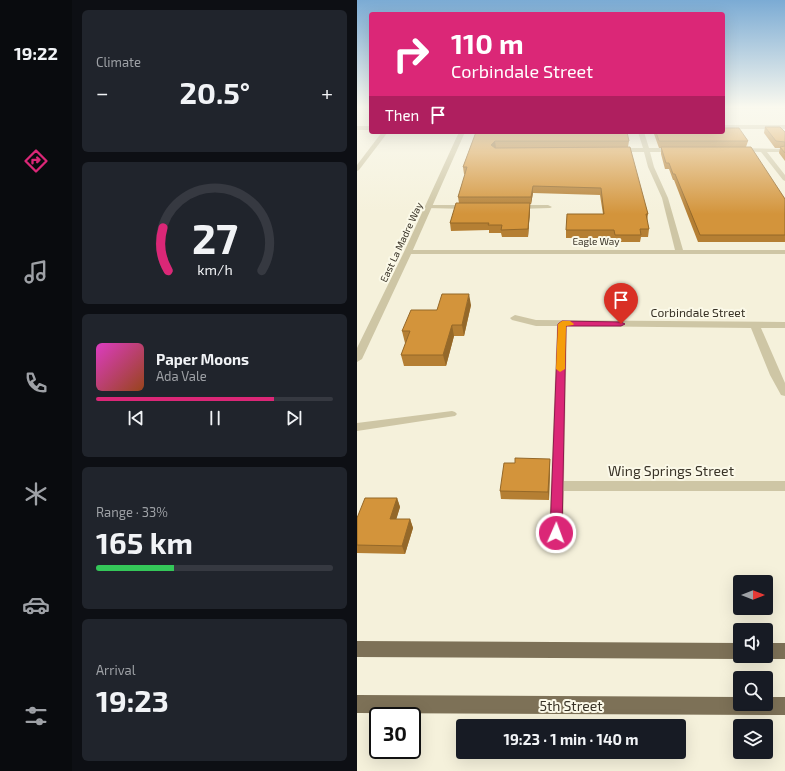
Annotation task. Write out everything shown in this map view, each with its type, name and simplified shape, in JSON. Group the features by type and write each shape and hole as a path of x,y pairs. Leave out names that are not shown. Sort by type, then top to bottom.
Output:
{"main road":[{"path":"357,649 733,651"},
{"path":"773,651 785,651"},
{"name":"5th Street","path":"357,704 785,706"}],"street":[{"path":"357,168 377,142"},
{"name":"East La Madre Way","path":"357,359 408,252 457,142"},
{"path":"644,142 651,167 665,198 680,252"},
{"path":"607,150 685,150"},
{"path":"732,150 780,150"},
{"path":"763,150 785,179"},
{"path":"428,207 481,207"},
{"path":"511,207 548,207"},
{"name":"Eagle Way","path":"408,252 785,252"},
{"name":"Corbindale Street","path":"515,318 536,323 562,324 785,325"},
{"path":"556,533 562,324"},
{"path":"755,325 775,375 785,392"},
{"name":"Wing Springs Street","path":"558,486 785,486"}],"lane":[{"path":"357,427 453,414"}],"building":[{"path":"472,142 494,142 491,145 495,148 630,147 648,214 646,214 649,229 640,229 641,235 615,235 614,230 566,230 567,214 604,214 601,188 533,186 531,197 458,197 467,167 463,167"},
{"path":"785,146 785,153 780,147"},
{"path":"661,147 751,147 785,199 785,235 700,235 675,174 673,174 669,163 666,163"},
{"path":"456,203 530,203 528,229 501,230 502,225 488,225 489,223 450,223"},
{"path":"442,294 469,294 462,325 452,325 443,355 401,355 410,331 402,331 411,310 437,310"},
{"path":"515,458 550,459 548,492 500,491 504,463 515,463"},
{"path":"365,498 397,498 390,519 410,519 402,546 357,545 357,518"}],"slow traffic":[{"path":"560,369 562,324 570,324"}],"route":[{"path":"556,533 562,324 621,324"}]}
